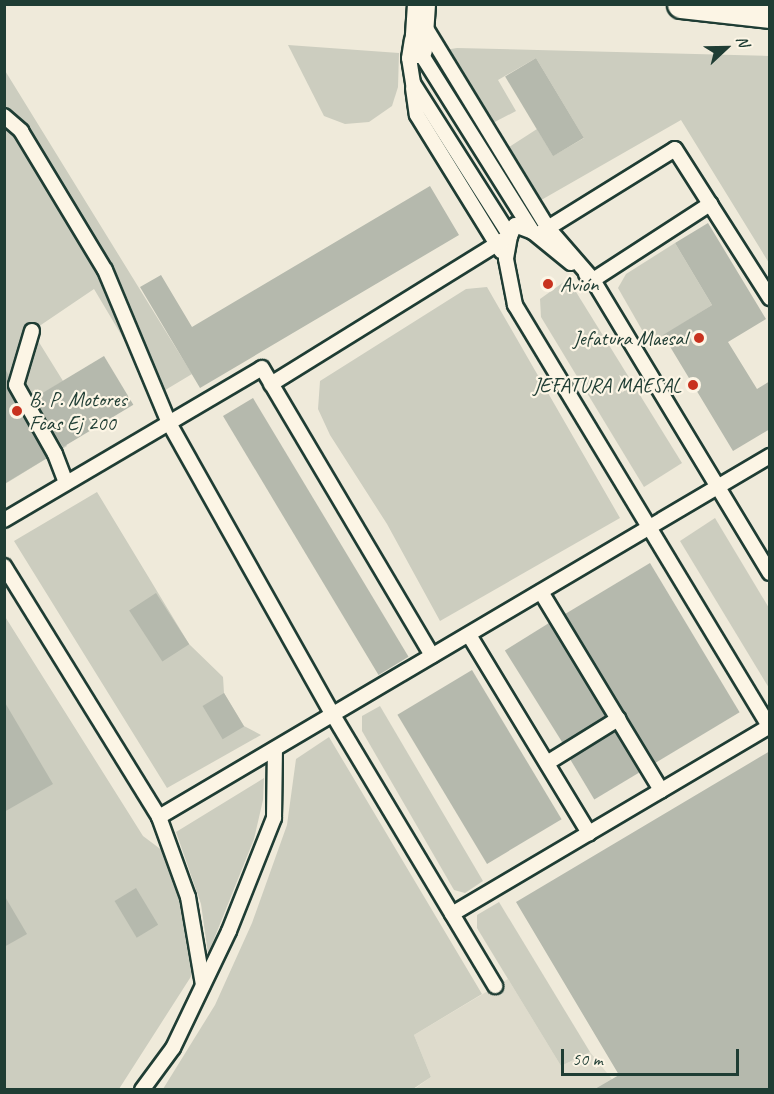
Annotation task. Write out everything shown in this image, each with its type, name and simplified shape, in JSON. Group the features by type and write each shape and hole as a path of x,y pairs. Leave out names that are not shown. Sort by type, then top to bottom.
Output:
{"street":[{"path":"681,4 770,14"},
{"path":"418,49 419,9"}],"lane":[{"path":"419,9 409,58 417,115 506,259 515,305 769,727 452,914"},
{"path":"419,9 548,228 593,280 770,573"},
{"path":"418,49 534,234"},
{"path":"412,83 510,236"},
{"path":"4,116 21,131 105,270 169,423 333,715 495,986"},
{"path":"534,234 548,228 675,149 770,298"},
{"path":"593,280 710,204"},
{"path":"506,259 510,236 515,225 534,234 593,280"},
{"path":"272,384 510,236"},
{"path":"32,331 16,385 55,454 66,483"},
{"path":"4,520 262,368 432,656"},
{"path":"159,817 770,456"},
{"path":"4,567 159,817 188,897 203,985"},
{"path":"541,592 661,790"},
{"path":"469,635 589,833"},
{"path":"546,763 618,719"},
{"path":"142,1089 172,1048 203,985 229,931 274,818 275,749"}],"shaded area":[{"path":"288,45 399,53 398,87 392,106 369,122 345,124 324,116"},
{"path":"457,48 769,56 769,263 681,120 536,203 503,151 537,129 553,156 584,138 536,58 498,80 516,111 487,126 439,51"},
{"path":"4,69 192,374 157,395 94,289 32,331 63,381 37,397 67,446 5,484"},
{"path":"675,243 712,305 650,344 618,288 626,274"},
{"path":"568,279 682,463 644,487 541,317 540,299"},
{"path":"487,287 620,518 440,621 387,524 330,435 318,409 320,381 466,289"},
{"path":"97,492 189,644 223,677 224,693 244,726 261,735 167,788 14,541"},
{"path":"715,518 769,608 769,688 680,541"},
{"path":"4,615 143,836 175,860 199,964 119,1089 5,1089"},
{"path":"380,706 483,881 465,893 454,890 362,731 362,716"},
{"path":"329,737 482,994 414,1035 431,1077 413,1089 163,1089 215,1005 252,923 287,825 296,759"},
{"path":"264,778 263,800 254,839 208,954 201,904 176,832"},
{"path":"499,902 590,1052 561,1066 477,928 477,915"},
{"path":"508,979 561,1066 590,1052 620,1089 413,1090 431,1077 414,1035"}],"building":[{"path":"536,58 584,138 553,156 505,77"},
{"path":"430,186 459,235 200,388 140,287 161,275 192,327"},
{"name":"Jefatura Maesal","path":"708,223 766,319 728,342 757,389 770,381 770,429 733,451 663,335 712,305 675,243"},
{"path":"104,356 133,405 63,447 34,398"},
{"name":"B. P. Motores Fcas Ej 200","path":"4,367 9,376 8,389 47,458 4,484"},
{"path":"253,398 409,657 379,675 223,416"},
{"path":"650,563 740,712 655,763 565,614"},
{"path":"156,593 189,644 162,662 129,610"},
{"path":"549,623 607,715 563,743 505,651"},
{"path":"472,670 562,819 487,864 397,715"},
{"path":"224,693 244,726 223,739 203,706"},
{"path":"4,701 53,784 4,812"},
{"path":"615,731 640,772 594,799 570,758"},
{"path":"770,751 770,1089 595,1089 619,1075 516,902"},
{"path":"136,888 158,925 137,938 115,901"},
{"path":"4,895 27,934 4,947"}],"place":[{"name":"Avión","path":"548,284"},
{"name":"Jefatura Maesal","path":"699,338"},
{"name":"JEFATURA MAESAL","path":"693,385"},
{"name":"B. P. Motores Fcas Ej 200","path":"17,411"}]}
